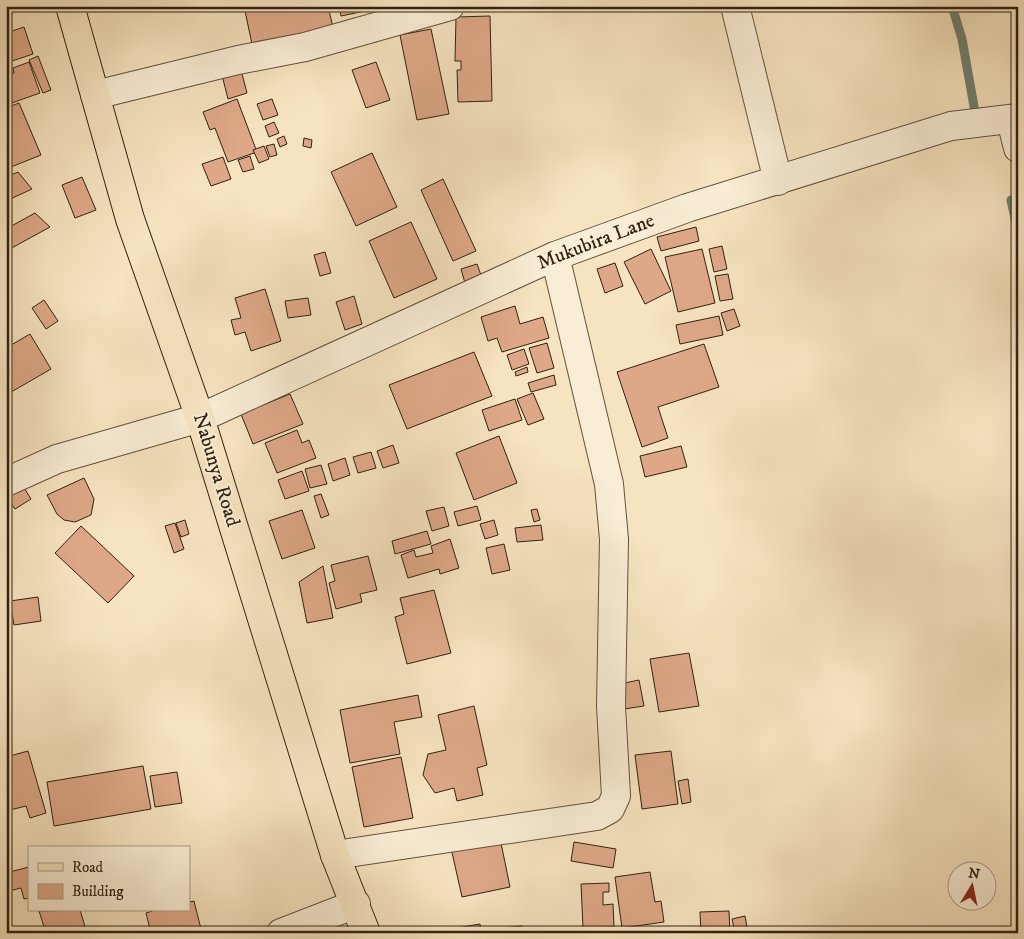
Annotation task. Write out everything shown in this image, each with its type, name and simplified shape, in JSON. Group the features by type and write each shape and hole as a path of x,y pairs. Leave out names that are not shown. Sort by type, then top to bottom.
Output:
{"main road":[{"name":"Nabunya Road","path":"70,6 130,220 200,418 335,855 366,933"}],"street":[{"path":"95,95 238,60 304,47 450,6"},
{"path":"735,6 778,181"},
{"path":"1014,119 1018,148"},
{"name":"Mukubira Lane","path":"6,482 57,459 200,418 555,256 687,208 951,126 1014,119"},
{"path":"335,855 597,816 610,809 616,796 611,706 614,539 609,484 555,256"},
{"path":"281,933 356,904"}],"building":[{"path":"244,6 328,6 334,32 253,49"},
{"path":"339,6 389,6 341,16"},
{"path":"490,16 492,101 458,102 457,70 461,70 461,61 455,61 456,17"},
{"path":"24,27 33,54 9,62 6,54 6,33"},
{"path":"431,29 449,114 417,120 400,35"},
{"path":"38,56 51,90 43,93 29,60"},
{"path":"29,62 40,93 6,105 6,76 14,73 13,68"},
{"path":"376,62 390,100 366,108 352,70"},
{"path":"241,70 247,93 228,99 222,75"},
{"path":"237,99 257,152 228,162 215,128 210,130 203,112"},
{"path":"272,99 278,115 263,120 257,104"},
{"path":"19,103 41,155 6,169 6,108"},
{"path":"274,122 279,133 269,137 265,126"},
{"path":"284,136 287,144 280,147 277,139"},
{"path":"304,138 312,140 311,148 303,146"},
{"path":"274,144 277,155 270,157 266,146"},
{"path":"264,146 269,159 259,163 253,150"},
{"path":"372,153 397,207 356,226 331,172"},
{"path":"250,156 254,169 243,172 238,160"},
{"path":"223,157 231,179 211,186 202,164"},
{"path":"18,172 32,189 6,201 6,177"},
{"path":"82,177 96,210 75,218 62,185"},
{"path":"443,179 476,251 453,261 421,190"},
{"path":"35,213 50,227 8,250 6,229"},
{"path":"411,222 437,279 394,298 369,241"},
{"path":"696,227 699,241 661,251 657,237"},
{"path":"722,246 727,269 714,272 709,249"},
{"path":"651,249 671,291 645,304 624,262"},
{"path":"702,249 715,303 678,312 665,257"},
{"path":"325,252 331,273 320,276 314,255"},
{"path":"615,263 623,286 605,293 597,269"},
{"path":"477,264 482,278 465,283 461,269"},
{"path":"728,274 733,299 720,301 715,276"},
{"path":"265,289 281,341 251,351 245,332 235,335 231,320 241,318 235,298"},
{"path":"354,296 362,324 345,330 336,302"},
{"path":"308,298 311,315 288,318 285,301"},
{"path":"44,300 58,321 46,329 32,308"},
{"path":"515,306 520,324 543,317 549,338 502,352 497,338 488,341 481,317"},
{"path":"734,309 740,326 727,331 721,313"},
{"path":"719,316 723,335 680,344 676,325"},
{"path":"30,334 51,369 6,395 6,348"},
{"path":"547,343 554,368 537,373 529,348"},
{"path":"704,344 719,387 658,407 668,438 642,447 617,372"},
{"path":"524,349 529,364 512,370 507,355"},
{"path":"474,352 492,396 407,429 389,385"},
{"path":"527,367 528,372 516,376 515,372"},
{"path":"554,375 556,385 531,392 528,383"},
{"path":"533,393 544,419 528,425 517,399"},
{"path":"290,394 303,424 253,444 241,414"},
{"path":"515,399 522,420 489,431 482,410"},
{"path":"297,430 302,443 309,440 316,458 277,473 265,443"},
{"path":"499,436 517,483 474,500 456,453"},
{"path":"393,445 399,463 383,468 377,451"},
{"path":"681,446 687,467 645,477 640,456"},
{"path":"371,452 376,468 358,473 353,457"},
{"path":"345,458 350,475 333,481 328,464"},
{"path":"321,465 327,484 310,488 305,469"},
{"path":"302,471 309,491 285,499 278,480"},
{"path":"18,478 31,499 15,509 6,496 6,485"},
{"path":"84,478 94,499 91,515 75,522 64,520 57,514 47,495"},
{"path":"321,494 329,515 321,518 314,496"},
{"path":"477,506 481,520 458,526 454,512"},
{"path":"444,507 449,526 432,531 426,511"},
{"path":"537,509 540,520 534,522 531,510"},
{"path":"302,510 315,548 282,559 269,521"},
{"path":"185,520 189,534 181,537 176,523"},
{"path":"494,520 498,535 485,539 480,524"},
{"path":"175,523 184,549 174,553 165,526"},
{"path":"541,525 543,540 517,542 515,528"},
{"path":"81,526 134,576 108,603 55,553"},
{"path":"427,531 431,544 395,554 392,541"},
{"path":"450,539 459,568 440,574 439,569 408,578 401,555 414,550 416,557 433,553 431,546"},
{"path":"504,544 510,570 492,574 486,548"},
{"path":"368,556 377,590 360,594 362,602 336,609 329,583 335,581 331,565"},
{"path":"323,566 333,618 307,623 299,582"},
{"path":"434,590 451,653 407,664 395,617 404,614 400,598"},
{"path":"38,597 41,621 14,625 10,601"},
{"path":"689,653 699,706 659,712 650,659"},
{"path":"639,680 644,706 624,709 620,684"},
{"path":"418,695 422,717 394,722 400,754 350,763 340,710"},
{"path":"474,706 487,765 477,768 483,795 457,801 454,788 435,793 423,775 428,754 446,750 438,715"},
{"path":"28,751 46,813 30,818 26,806 6,811 6,757"},
{"path":"671,751 678,804 642,809 635,755"},
{"path":"401,757 413,818 364,827 352,767"},
{"path":"143,766 151,809 54,826 47,782"},
{"path":"177,772 182,803 155,807 150,776"},
{"path":"688,779 691,802 682,804 678,781"},
{"path":"500,838 510,887 462,897 451,848"},
{"path":"574,842 616,849 613,868 571,861"},
{"path":"28,867 28,898 24,899 21,888 6,892 6,873"},
{"path":"650,872 655,902 661,901 664,922 622,928 615,877"},
{"path":"609,883 609,892 603,892 603,905 613,904 614,927 583,928 581,884"},
{"path":"194,901 202,933 151,933 146,913 190,912 190,902"},
{"path":"729,911 730,933 701,933 700,912"},
{"path":"39,912 81,912 87,933 46,933"},
{"path":"745,916 748,933 735,933 732,919"},
{"path":"480,924 481,933 451,933 450,929"},
{"path":"522,926 522,933 500,933 499,928"}],"waterway":[{"path":"952,6 962,39 975,112"},
{"path":"1011,200 1018,232"}]}
